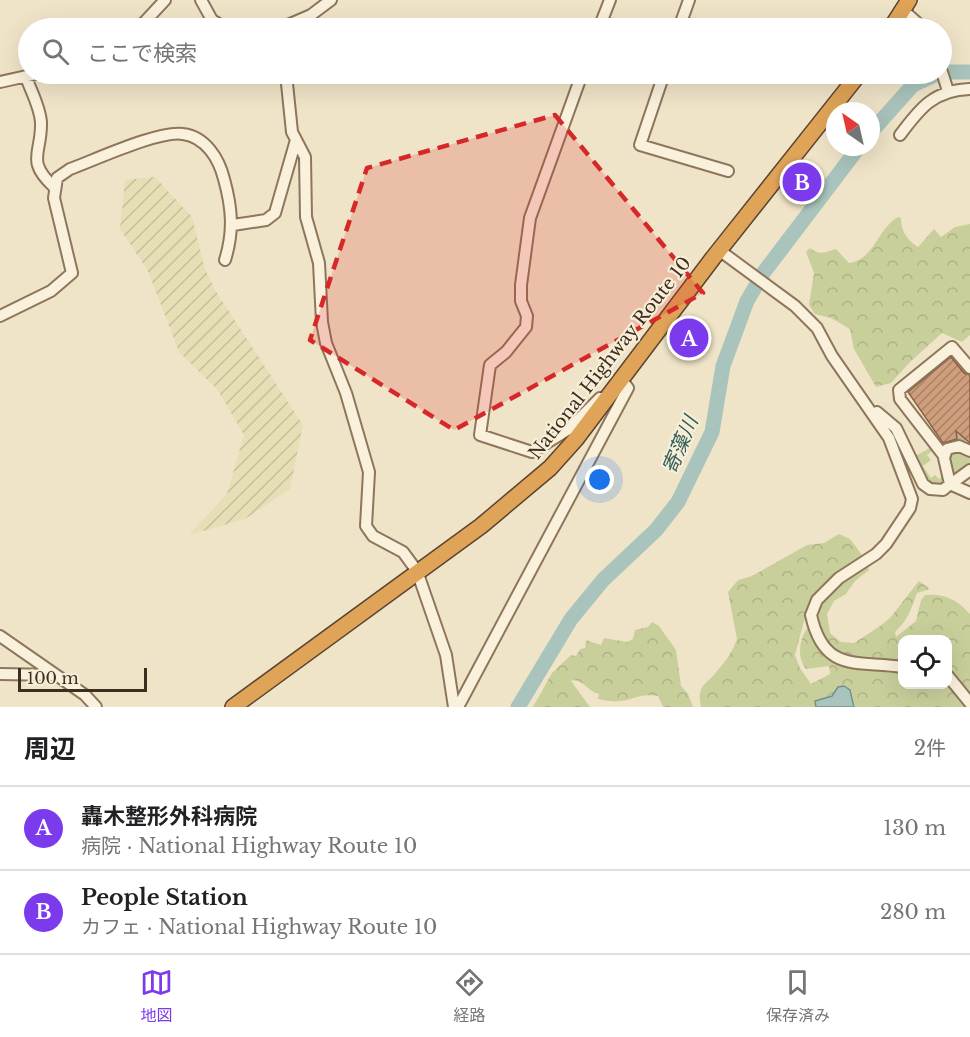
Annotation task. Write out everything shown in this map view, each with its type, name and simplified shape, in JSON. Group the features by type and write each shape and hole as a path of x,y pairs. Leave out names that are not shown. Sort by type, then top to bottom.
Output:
{"highway":[{"path":"898,18 906,5"},
{"name":"National Highway Route 10","path":"233,707 497,513 538,479 576,439 719,250 851,84"}],"street":[{"path":"151,18 165,0"},
{"path":"201,0 211,18"},
{"path":"304,18 331,0"},
{"path":"603,18 610,0"},
{"path":"683,18 689,0"},
{"path":"916,0 906,5 916,18"},
{"path":"0,82 18,78"},
{"path":"33,84 41,120 36,162 41,175 54,187"},
{"path":"287,84 290,126 305,157 306,217 319,263 322,322 326,344 346,393 369,472 366,526 373,536 403,552 417,571 446,655 456,707"},
{"path":"456,707 628,388 621,379 569,429 532,452 480,435 490,365 506,352 526,327 527,316 521,300 521,285 530,218 578,84"},
{"path":"661,84 640,145 728,171"},
{"path":"946,84 948,90"},
{"path":"900,135 918,110 948,90 970,89"},
{"path":"0,316 51,291 72,273 54,187 57,178 70,169 128,147 181,133 198,140 218,160 230,201 233,225 225,260"},
{"path":"233,225 266,220 274,213 296,140"},
{"path":"719,250 801,311 817,328 832,356 890,438 912,504 882,549 839,578 817,600 811,615 827,649 840,661 898,667"},
{"path":"950,486 944,456 900,399 899,390 952,346 970,368"},
{"path":"867,405 896,428 926,487 935,490 950,486 970,470"},
{"path":"944,456 947,449 954,446 962,446 970,451"},
{"path":"950,486 970,493"},
{"path":"0,636 85,695 96,707"},
{"path":"0,674 54,675"},
{"path":"952,681 970,703"}],"highlighted area":[{"path":"555,115 703,293 454,430 310,340 367,168"}],"shaded area":[{"path":"155,177 192,217 205,269 215,290 303,425 290,489 245,519 189,535 227,494 244,435 217,389 179,352 148,271 120,229 125,180"}],"green space":[{"path":"898,217 901,218 905,235 918,247 934,229 941,237 955,227 970,224 970,335 962,342 942,333 891,383 876,387 854,349 850,329 831,318 815,314 809,305 814,273 806,252 810,248 820,253 836,249 849,263 858,260 865,256 885,229"},
{"path":"930,448 932,451 927,455 931,460 923,466 931,478 935,475 939,479 944,475 944,482 937,487 927,482 915,456"},
{"path":"964,451 970,456 970,465 955,475 949,461 949,452"},
{"path":"839,534 850,539 862,555 862,559 821,591 804,621 795,655 800,668 811,684 830,674 829,666 806,669 800,651 802,637 814,622 814,612 823,595 849,573 866,563 869,570 855,581 846,594 834,601 827,614 830,633 841,642 854,643 890,618 919,581 930,589 917,593 907,618 895,632 896,637 898,635 898,689 952,689 952,635 898,635 916,621 921,600 925,595 944,596 955,601 970,614 970,707 855,707 851,690 838,687 832,695 816,701 816,707 701,707 701,689 726,660 737,639 728,592 738,580 752,576 807,545 824,543"},
{"path":"652,622 659,626 676,650 681,686 688,694 693,707 663,707 658,696 649,695 624,701 598,699 599,694 573,680 571,681 590,707 533,707 552,673 571,655 576,656 580,649 585,648 586,640 601,645 604,638 627,642 633,639 635,630 648,627"}],"water":[{"path":"844,686 850,690 854,707 816,707 815,701 832,696 838,687"}],"building":[{"path":"801,168 814,178 812,180 816,184 805,200 789,184"},
{"path":"951,357 964,373 970,375 970,443 956,431 957,439 943,443 908,392"}],"waterway":[{"name":"寄藻川","path":"952,72 970,72"},
{"name":"寄藻川","path":"880,122 915,84"},
{"name":"寄藻川","path":"518,707 571,619 603,580 656,530 678,502 712,432 723,366 747,301 764,272 852,156"}],"place":[{"name":"People Station","path":"802,182"},
{"name":"轟木整形外科病院","path":"689,338"}]}
